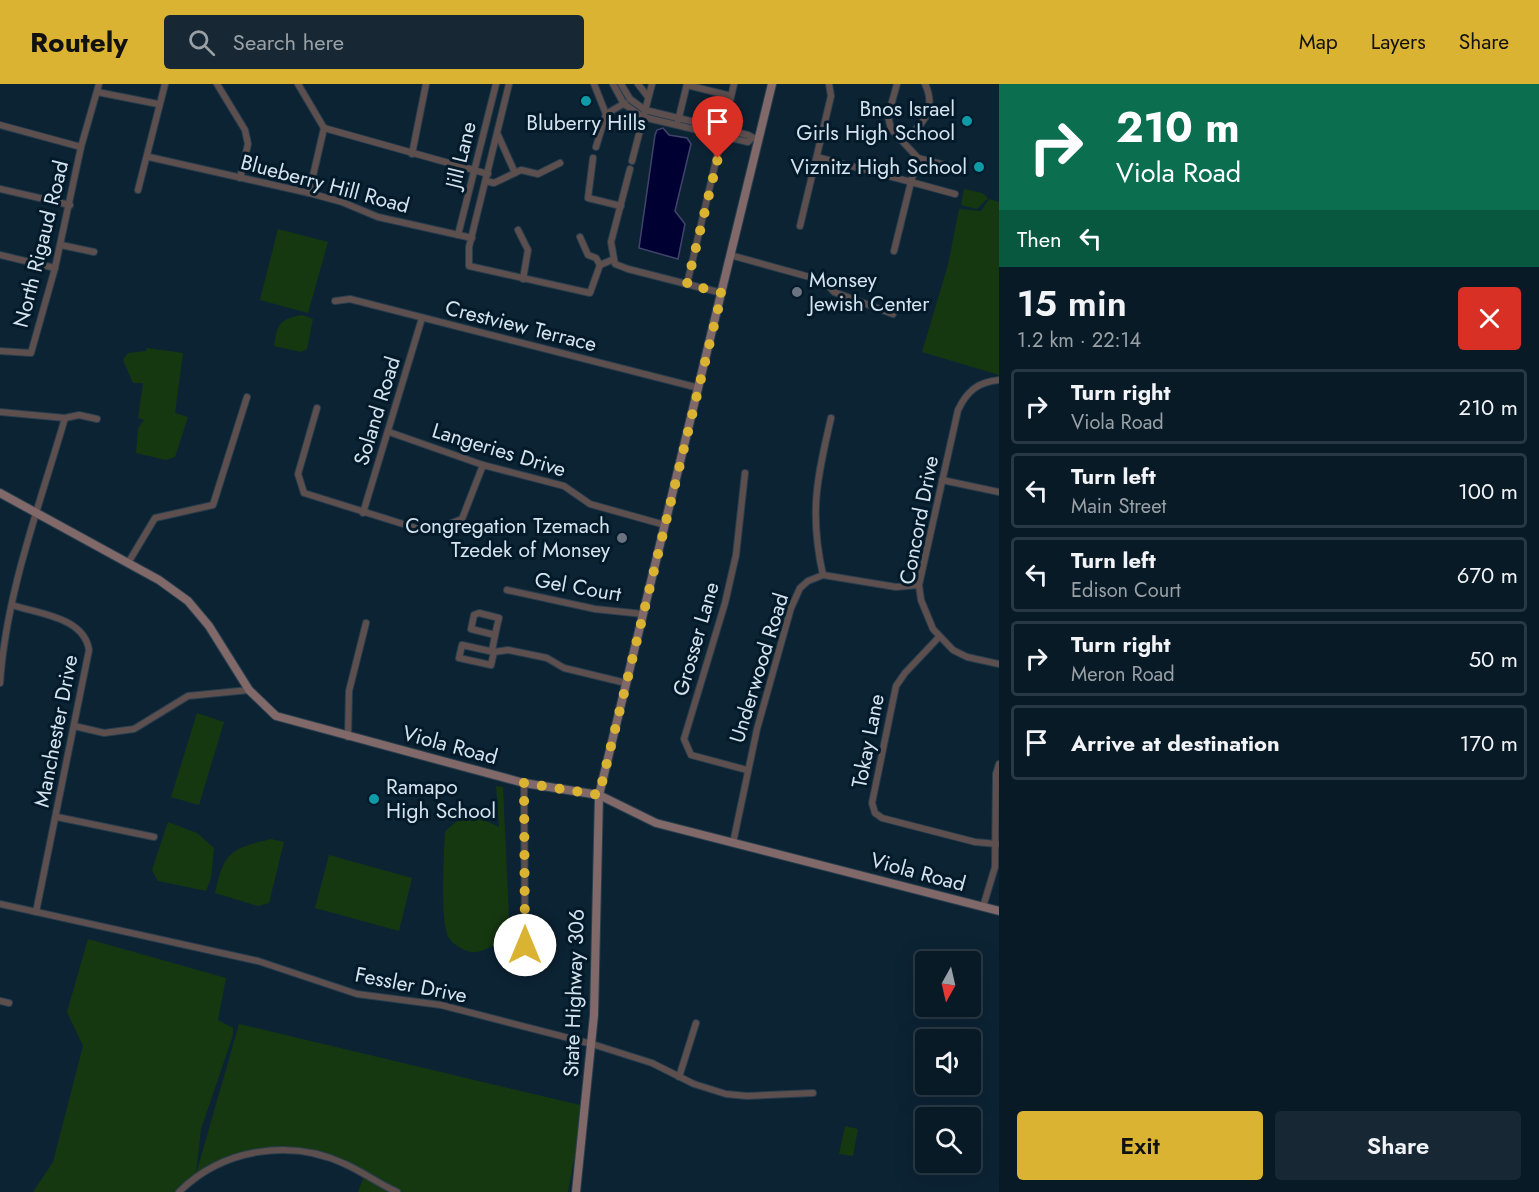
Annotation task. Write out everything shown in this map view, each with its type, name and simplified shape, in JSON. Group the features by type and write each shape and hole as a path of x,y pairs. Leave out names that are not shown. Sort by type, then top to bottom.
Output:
{"main road":[{"name":"State Highway 306","path":"576,1192 592,1044 599,795 722,293 755,139 772,84"},
{"name":"Viola Road","path":"0,493 159,580 188,602 209,627 249,690 276,716 524,783 599,795 656,823 999,911"}],"street":[{"name":"North Rigaud Road","path":"0,351 31,353 61,245 81,147 99,84"},
{"path":"138,190 148,157 158,104 165,84"},
{"path":"217,84 246,129 248,144 240,178"},
{"path":"298,84 324,128 474,170 494,183 521,170 538,174 561,163"},
{"path":"412,154 426,84"},
{"name":"Jill Lane","path":"458,235 496,84"},
{"path":"509,84 469,247 469,266 590,293 600,266 596,258 588,255 580,237"},
{"path":"594,84 606,114 596,147"},
{"path":"613,84 627,102 644,114 724,129 755,139"},
{"path":"621,84 627,102"},
{"path":"638,84 648,97"},
{"path":"632,161 652,84"},
{"path":"687,284 734,84"},
{"path":"800,226 831,96 829,84"},
{"path":"897,84 888,116 891,129 918,158 957,168"},
{"path":"899,139 912,134 925,120 929,105 925,84"},
{"path":"678,122 687,85 731,96"},
{"path":"97,92 158,104"},
{"path":"606,114 627,102"},
{"path":"678,122 723,137 748,142 755,139"},
{"path":"0,125 81,147"},
{"path":"309,193 324,128"},
{"path":"497,134 514,173"},
{"name":"Blueberry Hill Road","path":"148,157 309,193 342,202 378,217 472,238"},
{"path":"817,157 955,194"},
{"path":"593,158 588,198 621,207"},
{"path":"894,251 918,158"},
{"path":"614,262 612,242 630,169"},
{"path":"0,189 70,205"},
{"path":"518,230 528,250 524,279"},
{"path":"61,245 94,252"},
{"path":"0,255 55,268"},
{"path":"730,255 824,280 834,292 893,315"},
{"path":"600,266 614,262 722,293"},
{"name":"Crestview Terrace","path":"335,301 350,299 699,388"},
{"name":"Soland Road","path":"363,513 422,318"},
{"name":"Concord Drive","path":"999,380 984,382 972,389 958,410 919,585 927,616 939,637 953,650 967,657 999,664"},
{"path":"128,563 155,518 213,505 246,397"},
{"path":"317,408 298,474 304,493 419,530 442,527 462,519 483,465"},
{"path":"0,412 65,418 79,415 97,419"},
{"path":"0,683 3,647 12,605 65,418"},
{"path":"831,418 816,485 815,542 823,575 896,587 919,585"},
{"name":"Langeries Drive","path":"389,432 483,465 553,482 578,492 590,504 665,525"},
{"name":"Grosser Lane","path":"745,473 736,555 730,584 711,654 684,738 692,755 747,770"},
{"path":"942,480 999,492"},
{"name":"Underwood Road","path":"733,843 747,770 795,597 808,581 823,575"},
{"name":"Gel Court","path":"507,590 595,609 644,614"},
{"name":"Manchester Drive","path":"12,605 75,625 88,640 90,650 36,912"},
{"path":"495,635 471,629 474,615 478,613 499,618 495,635 493,651 491,665 459,658 462,645 493,651 508,650 547,658 564,668 626,683"},
{"path":"348,737 349,691 366,624"},
{"name":"Tokay Lane","path":"939,637 905,673 896,686 872,803 875,813 882,818 975,842 997,844"},
{"path":"74,726 104,733 135,729 188,696 249,690"},
{"path":"983,908 993,881 997,844 996,774 999,764"},
{"path":"524,783 525,945"},
{"path":"57,817 154,837"},
{"name":"Fessler Drive","path":"0,904 258,961 357,994 441,1005 592,1044 652,1063 679,1077 726,1094 747,1096 813,1093"},
{"path":"0,1001 9,1004"},
{"path":"679,1077 696,1023"},
{"path":"179,1192 209,1169 241,1155 275,1150 310,1152 345,1163 397,1192"}],"green space":[{"path":"964,189 982,193 988,198 977,209 961,205"},
{"path":"989,199 999,202 999,375 922,352 948,265 959,209 981,211"},
{"path":"278,229 328,242 308,313 260,300"},
{"path":"302,315 313,319 307,349 301,352 274,346 281,324 289,318"},
{"path":"147,348 183,353 175,413 188,417 175,457 166,460 136,453 138,428 144,420 138,418 143,383 133,383 123,360 128,353 146,351"},
{"path":"197,713 224,722 199,805 171,797"},
{"path":"496,786 503,787 510,939 478,952 472,952 453,943 446,930 443,887 445,832 459,820 470,816 483,819 499,827"},
{"path":"168,822 197,833 214,848 211,878 206,891 158,881 152,870"},
{"path":"271,839 284,842 269,903 258,906 215,893 222,869 231,854 246,846"},
{"path":"329,855 412,878 399,931 315,908"},
{"path":"88,939 226,978 218,1020 233,1028 233,1035 201,1129 196,1174 239,1024 584,1106 568,1192 358,1192 364,1176 345,1163 310,1152 275,1150 241,1155 209,1169 179,1192 33,1192 53,1162 83,1046 67,1012"},
{"path":"845,1126 858,1129 853,1156 839,1154"}],"shaded area":[{"path":"663,128 669,135 687,138 691,144 675,211 685,224 678,259 639,248 655,135 657,130"}],"place":[{"name":"Bluberry Hills","path":"586,101"},
{"name":"Bnos Israel Girls High School","path":"967,121"},
{"name":"Viznitz High School","path":"979,167"},
{"name":"Monsey Jewish Center","path":"797,292"},
{"name":"Congregation Tzemach Tzedek of Monsey","path":"622,538"},
{"name":"Ramapo High School","path":"374,799"}],"route":[{"path":"525,945 524,783 599,795 722,293 687,284 718,158"}]}
